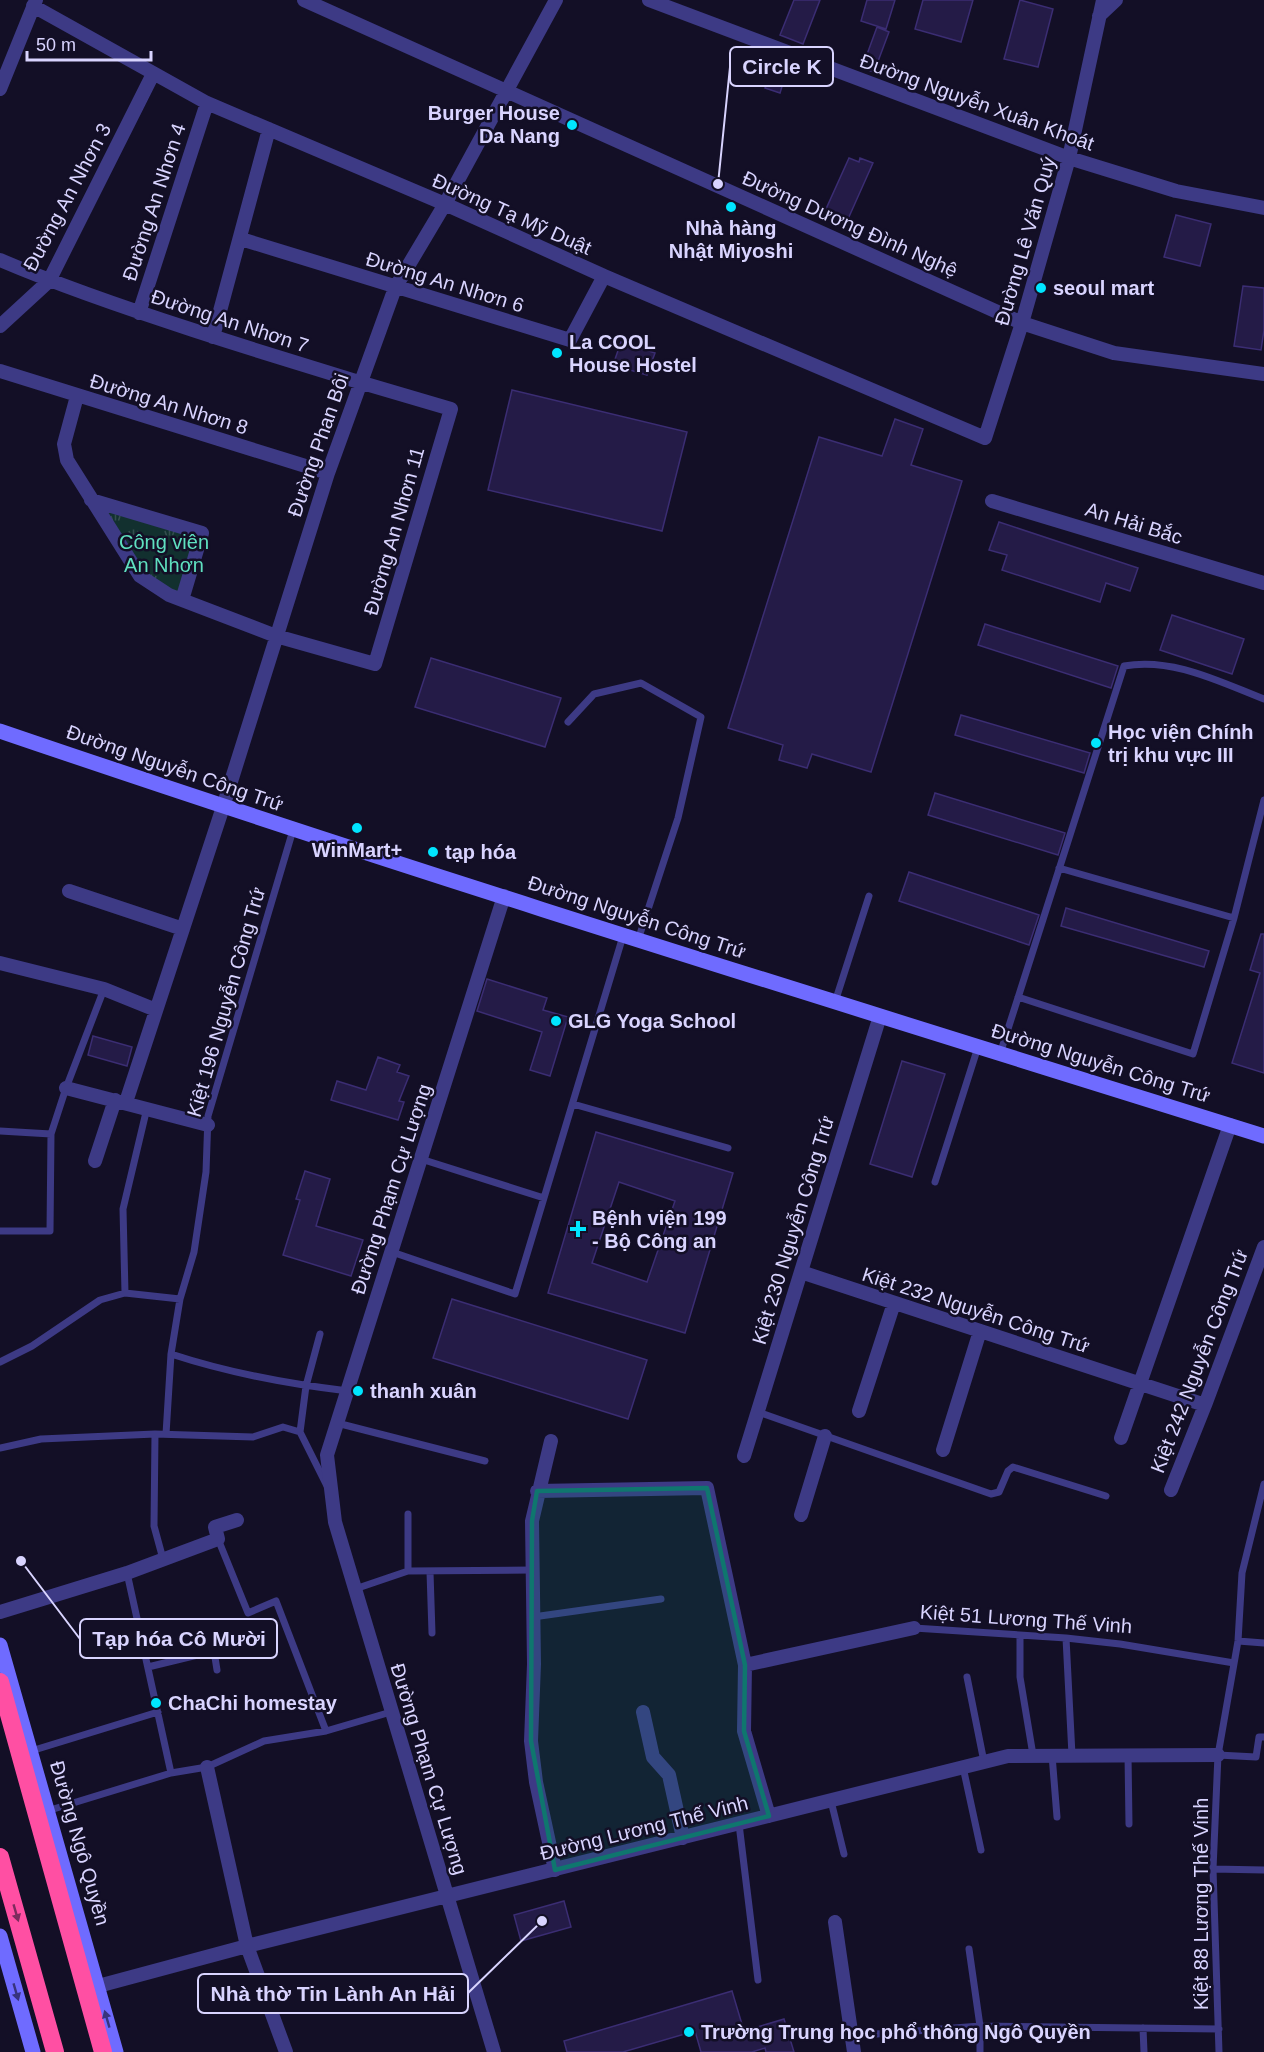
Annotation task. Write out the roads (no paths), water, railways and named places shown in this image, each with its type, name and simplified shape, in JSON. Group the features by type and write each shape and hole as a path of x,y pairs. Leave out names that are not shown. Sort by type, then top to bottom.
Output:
{"highway":[{"name":"Đường Ngô Quyền","path":"0,1682 91,1988"},
{"path":"0,1857 56,2052"},
{"path":"91,1988 103,2052"}],"street":[{"name":"Đường Dương Đình Nghệ","path":"304,0 1022,323 1114,352 1264,374"},
{"name":"Đường Phan Bôi","path":"94,1161 156,1010 223,807 328,473 395,288 445,204 555,0"},
{"name":"Đường Nguyễn Xuân Khoát","path":"649,0 1070,158 1176,191 1264,208"},
{"name":"Đường Lê Văn Quý","path":"985,438 1022,323 1070,158 1103,0"},
{"path":"1099,16 1116,0"},
{"path":"0,89 34,3"},
{"name":"Đường Tạ Mỹ Duật","path":"34,3 153,74 207,103 445,204 604,276 985,438"},
{"name":"Đường An Nhơn 3","path":"0,326 49,281 153,74"},
{"name":"Đường An Nhơn 4","path":"139,313 207,103"},
{"path":"213,337 270,129"},
{"name":"Đường An Nhơn 6","path":"241,239 570,340 604,276"},
{"name":"Đường An Nhơn 7","path":"0,260 49,281 139,313 360,383 451,409"},
{"name":"Đường An Nhơn 8","path":"0,371 328,473"},
{"path":"77,396 64,444 67,460 140,576 169,596 276,636"},
{"name":"Đường An Nhơn 11","path":"276,636 375,664 451,409"},
{"path":"91,500 202,533 182,600"},
{"name":"An Hải Bắc","path":"992,501 1264,583"},
{"name":"Đường Nguyễn Công Trứ","path":"0,731 293,830 1264,1136"},
{"path":"69,891 183,929"},
{"name":"Đường Phạm Cự Lượng","path":"494,2052 335,1522 327,1455 504,896"},
{"path":"0,963 104,989 156,1010"},
{"name":"Kiệt 230 Nguyễn Công Trứ","path":"744,1456 880,1016"},
{"path":"66,1088 208,1125"},
{"path":"1121,1438 1230,1125"},
{"name":"Kiệt 242 Nguyễn Công Trứ","path":"1171,1490 1264,1247"},
{"name":"Kiệt 232 Nguyễn Công Trứ","path":"801,1272 1205,1405"},
{"path":"858,1411 894,1303"},
{"path":"942,1450 980,1331"},
{"path":"801,1515 825,1436"},
{"path":"550,1441 532,1521 534,1664 531,1741 536,1782 555,1870"},
{"path":"537,1491 707,1488 745,1665 744,1731 769,1816"},
{"path":"0,1612 127,1573 218,1539 215,1527 237,1520"},
{"name":"Kiệt 51 Lương Thế Vinh","path":"745,1665 914,1628"},
{"name":"Đường Ngô Quyền","path":"0,1646 47,1811 91,1988 116,2052"},
{"path":"643,1712 653,1757 669,1776 683,1838"},
{"name":"Đường Lương Thế Vinh","path":"91,1988 247,1946 1008,1756 1218,1755"},
{"path":"207,1767 247,1946 286,2052"},
{"path":"835,1922 854,2052"},
{"path":"0,1936 33,2052"}],"lane":[{"path":"1000,1054 1124,666 1139,663 1172,666 1264,699"},
{"path":"392,1252 515,1294 573,1104 631,938 678,818 701,717 641,683 594,694 568,722"},
{"path":"1018,997 1193,1054 1234,918 1264,800"},
{"name":"Kiệt 196 Nguyễn Công Trứ","path":"166,1434 171,1354 180,1299 194,1252 206,1172 208,1116 293,830"},
{"path":"1059,868 1234,918"},
{"path":"835,1002 869,896"},
{"path":"0,1231 50,1231 51,1134 104,989"},
{"path":"935,1182 978,1047"},
{"path":"573,1104 728,1148"},
{"path":"125,1293 123,1209 147,1108"},
{"path":"0,1131 51,1134"},
{"path":"421,1159 544,1198"},
{"path":"0,1362 32,1346 100,1300 125,1293 180,1299"},
{"path":"0,1448 41,1439 155,1434 253,1437 283,1427 300,1432 306,1386 320,1334"},
{"path":"171,1354 215,1368 306,1386 348,1391"},
{"path":"758,1412 991,1494 999,1492 1008,1471 1013,1467 1106,1496"},
{"path":"337,1423 485,1461"},
{"name":"Đường Phạm Cự Lượng","path":"300,1432 332,1496"},
{"path":"155,1434 154,1526 163,1560"},
{"name":"Kiệt 88 Lương Thế Vinh","path":"1219,2052 1213,1869 1218,1755 1238,1641 1242,1573 1260,1517 1264,1484"},
{"path":"408,1514 408,1571"},
{"path":"218,1539 248,1613 276,1602 326,1731"},
{"path":"355,1589 408,1571 532,1570"},
{"path":"430,1572 432,1633"},
{"path":"127,1573 171,1773"},
{"path":"533,1617 662,1599"},
{"name":"Kiệt 51 Lương Thế Vinh","path":"914,1628 1066,1638 1120,1644 1234,1663"},
{"path":"1020,1636 1020,1677 1033,1755"},
{"path":"1066,1638 1072,1755"},
{"path":"1238,1641 1264,1643"},
{"path":"148,1667 214,1651 218,1670"},
{"path":"967,1677 984,1762"},
{"path":"30,1752 158,1712"},
{"path":"47,1811 171,1773 207,1767 264,1741 326,1731 391,1712"},
{"path":"1218,1755 1256,1757 1259,1737 1264,1737"},
{"path":"1052,1755 1058,1817"},
{"path":"1128,1755 1129,1824"},
{"path":"963,1767 981,1850"},
{"path":"831,1801 844,1854"},
{"path":"739,1824 758,1980"},
{"path":"1213,1869 1264,1870"},
{"path":"969,1949 980,2026 980,2052"},
{"path":"851,2036 980,2026 1219,2029"},
{"path":"1143,2028 1144,2052"}],"place":[{"name":"Burger House Da Nang","path":"572,125"},
{"name":"Circle K","path":"718,184"},
{"name":"Nhà hàng Nhật Miyoshi","path":"731,207"},
{"name":"seoul mart","path":"1041,288"},
{"name":"La COOL House Hostel","path":"557,353"},
{"name":"Học viện Chính trị khu vực III","path":"1096,743"},
{"name":"WinMart+","path":"357,828"},
{"name":"tạp hóa","path":"433,852"},
{"name":"GLG Yoga School","path":"556,1021"},
{"name":"Bệnh viện 199 - Bộ Công an","path":"578,1229"},
{"name":"thanh xuân","path":"358,1391"},
{"name":"Tạp hóa Cô Mười","path":"21,1561"},
{"name":"ChaChi homestay","path":"156,1703"},
{"name":"Nhà thờ Tin Lành An Hải","path":"542,1921"},
{"name":"Trường Trung học phổ thông Ngô Quyền","path":"689,2032"}],"park label":[{"name":"Công viên An Nhơn","path":"164,554"}]}
